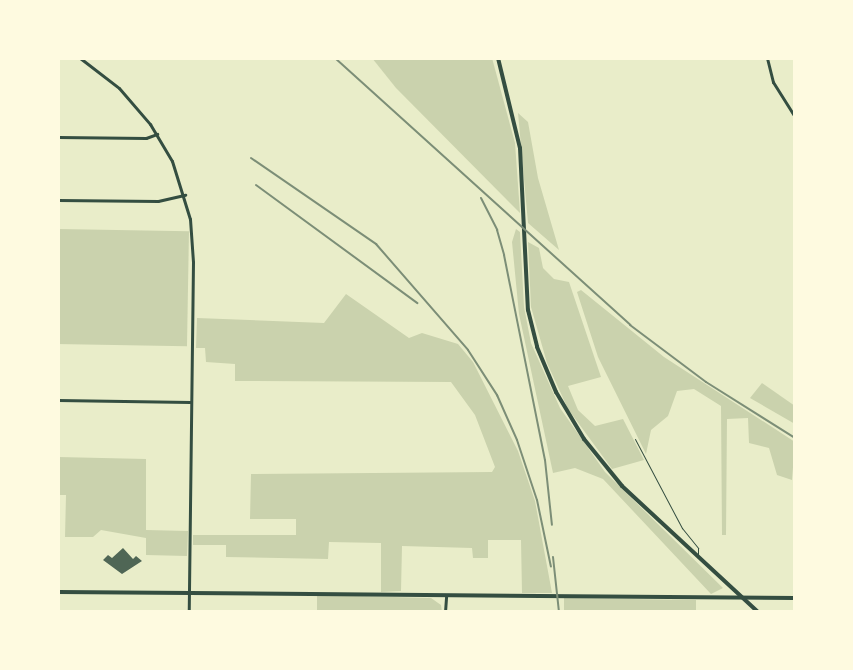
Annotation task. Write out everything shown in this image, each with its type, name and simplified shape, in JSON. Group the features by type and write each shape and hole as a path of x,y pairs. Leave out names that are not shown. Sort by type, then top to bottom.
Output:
{"main road":[{"path":"498,58 520,148 530,320 556,392 606,469 696,557 758,612"},
{"path":"58,592 795,598"}],"street":[{"path":"80,58 126,95 157,134 185,195 193,250 189,612"},
{"path":"767,58 773,82 795,117"},
{"path":"58,137 146,138 157,134"},
{"path":"58,200 158,201 185,195"},
{"path":"58,400 192,402"},
{"path":"445,612 446,595"}],"lane":[{"path":"635,439 682,528 698,548 696,557"}],"green space":[{"path":"372,58 492,58 515,143 520,213 396,88"},
{"path":"518,113 528,122 538,178 559,250 528,223"},
{"path":"58,229 189,231 187,346 58,344"},
{"path":"516,229 520,232 524,307 531,343 560,408 605,472 723,588 711,594 603,479 575,468 553,473 519,314 512,242"},
{"path":"528,242 539,248 543,268 554,279 569,282 601,377 568,386 578,410 595,426 623,419 644,460 612,469 568,409 547,363 531,307"},
{"path":"581,290 664,357 795,442 792,480 777,475 769,448 749,443 748,418 727,419 726,535 722,535 721,406 694,389 677,391 668,416 651,430 646,454 598,357 577,292"},
{"path":"346,294 409,338 422,333 458,344 473,362 518,451 535,501 552,593 522,593 521,540 488,540 488,558 473,558 472,548 402,546 401,591 381,592 381,543 329,542 328,559 226,557 226,545 193,545 193,535 296,535 296,519 250,519 251,474 492,472 495,467 475,415 451,382 235,381 235,364 206,362 205,348 196,348 197,318 324,323"},
{"path":"762,383 795,406 795,424 750,398"},
{"path":"58,457 146,459 146,530 188,531 187,556 146,555 146,538 101,530 93,537 65,537 66,495 58,495"},
{"path":"317,595 431,598 441,605 442,612 317,612"},
{"path":"564,598 696,600 696,612 564,612"}],"building":[{"path":"123,548 133,559 136,556 142,561 122,574 103,560 108,555 112,558"}],"railway":[{"path":"335,58 630,325 706,382 795,438"},
{"path":"251,158 376,244 468,350 497,395 517,440 537,500 551,567"},
{"path":"256,185 417,303"},
{"path":"481,198 497,230 504,255 545,460 552,525"},
{"path":"553,557 559,612"}]}
